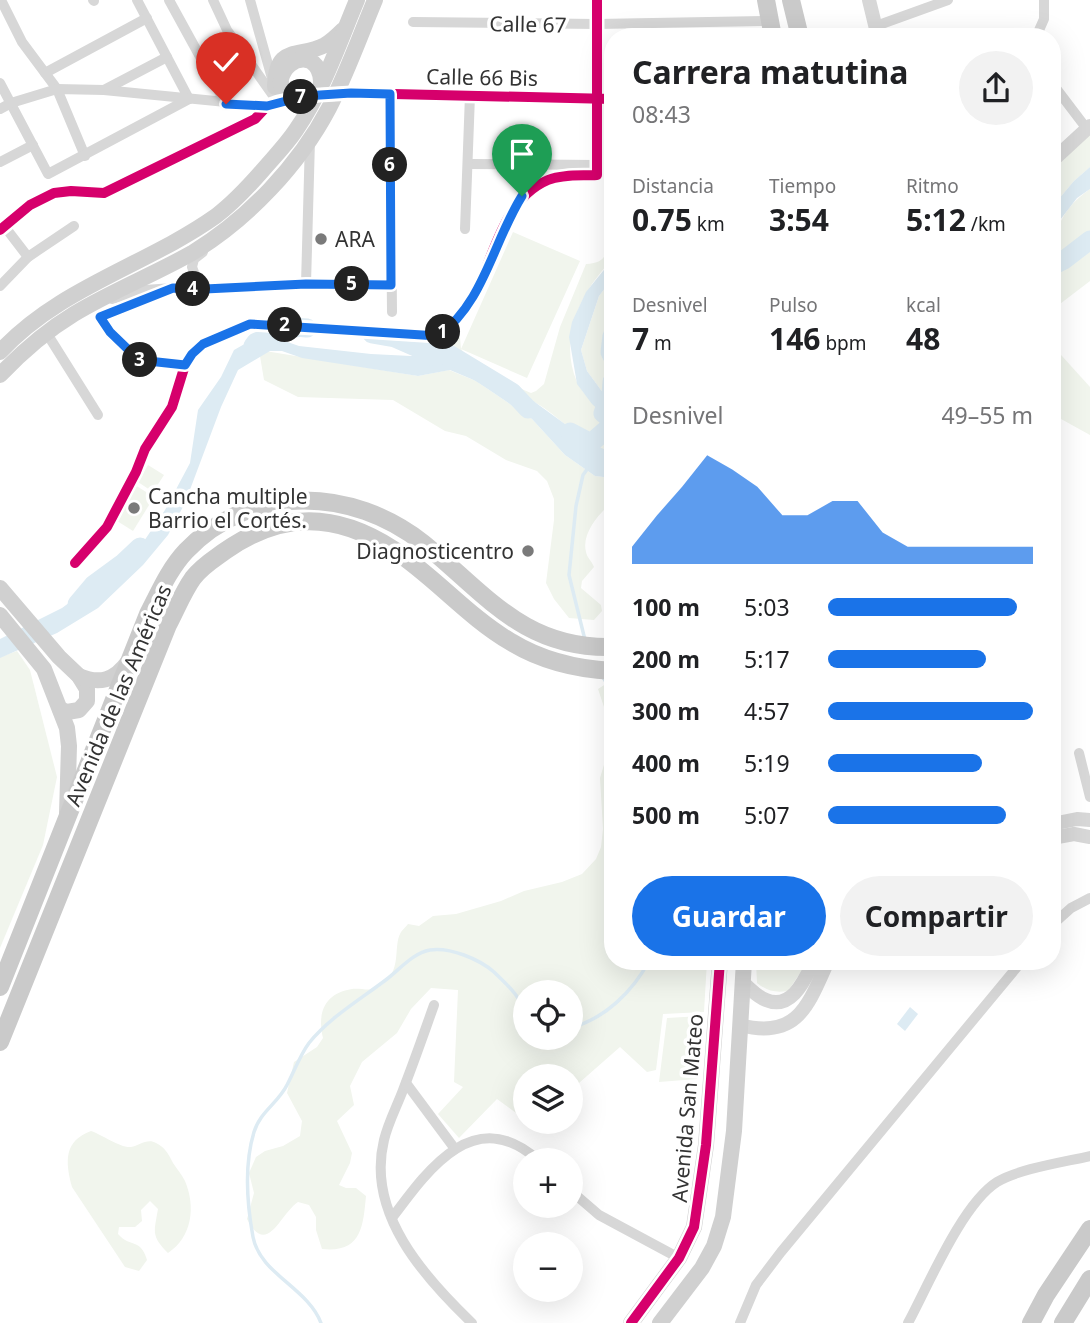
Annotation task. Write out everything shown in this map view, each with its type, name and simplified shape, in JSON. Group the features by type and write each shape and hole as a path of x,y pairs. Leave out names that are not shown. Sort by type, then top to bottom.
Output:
{"main road":[{"path":"0,352 46,313 217,215 254,180 296,130 321,85 357,0"},
{"path":"0,374 46,332 91,305 192,253 228,228 267,191 310,139 338,90 375,0"},
{"path":"766,0 771,28"},
{"path":"791,0 798,28"},
{"path":"280,97 275,75 286,57 294,52 325,46 345,29"},
{"path":"280,97 281,80 286,70 295,62 306,60 318,66 321,85"},
{"name":"Avenida de las Américas","path":"0,987 148,614 173,568 187,550 226,520 252,508 278,501 345,504 406,532 492,605 533,631 563,642 604,647"},
{"name":"Avenida de las Américas","path":"0,1042 168,625 202,567 256,531 298,520 318,520 358,532 393,550 509,641 539,657 604,670"},
{"path":"0,588 59,657 79,676 87,689 87,701 79,710 73,712 60,709"},
{"path":"0,615 44,669 67,728 67,818"},
{"path":"79,676 92,681 107,680 115,677 129,661"},
{"path":"27,919 33,927 45,930"},
{"name":"Avenida San Mateo","path":"631,1323 679,1258 694,1227 706,1145 719,970"},
{"path":"660,1323 702,1268 714,1246 723,1217 734,1131 744,970"},
{"path":"1031,1323 1046,1295 1090,1229"},
{"path":"1063,1323 1090,1279"}],"street":[{"path":"137,0 189,99"},
{"path":"169,0 226,104"},
{"path":"212,0 227,30 280,97"},
{"path":"250,0 280,97"},
{"path":"597,0 597,170"},
{"path":"869,0 876,28"},
{"path":"886,28 948,0"},
{"path":"1040,28 1044,19 1044,0"},
{"path":"4,1 22,42 57,89 85,156"},
{"path":"45,73 147,19"},
{"name":"Calle 67","path":"413,22 736,28"},
{"path":"104,90 167,57"},
{"path":"0,83 48,174 189,99"},
{"path":"0,109 57,89 104,90 267,106"},
{"name":"Calle 66 Bis","path":"267,106 280,97 351,93 604,98"},
{"path":"390,94 392,312"},
{"path":"1061,94 1088,128 1061,153"},
{"path":"465,229 470,95"},
{"path":"28,257 2,228 30,205 54,194 71,191 104,193 255,119 267,106"},
{"path":"306,284 310,139"},
{"path":"0,162 33,145"},
{"path":"468,164 597,170"},
{"path":"75,564 107,527 145,449 172,407 185,365 203,344 250,324 438,336 453,326 473,298 511,214 522,196 542,183 597,170"},
{"path":"0,286 28,257 74,226"},
{"path":"205,289 198,283 192,267 194,259 228,228"},
{"path":"91,305 145,290 173,288 306,284 391,285"},
{"path":"173,288 100,317 110,332 139,360 185,365"},
{"path":"46,332 98,415"},
{"path":"1079,753 1090,797"},
{"path":"1061,822 1090,820"},
{"path":"1061,836 1074,834 1090,837"},
{"path":"1061,916 1070,908 1090,898"},
{"path":"743,983 764,999 781,1001 793,996 809,970"},
{"path":"740,1025 757,1030 771,1030 793,1019 807,1004 824,970"},
{"path":"740,1323 756,1285 781,1252 1015,970"},
{"path":"434,1005 384,1139 383,1189 392,1218 408,1251 427,1278 472,1323"},
{"path":"406,1083 455,1149"},
{"path":"392,1218 425,1177 455,1149 481,1137 502,1139 522,1148"},
{"path":"908,1323 949,1243 987,1191 996,1183 1019,1173 1090,1156"},
{"path":"583,1201 599,1215 679,1258"}],"shaded area":[{"path":"1090,126 1090,167 1061,196 1061,153"},
{"path":"1090,167 1090,189 1077,198 1061,219 1061,196"},
{"path":"1090,189 1090,281 1061,303 1061,222 1075,201"},
{"path":"513,232 580,261 527,378 461,349"},
{"path":"604,258 604,269 582,301 576,316 570,349 577,382 604,414 604,450 540,405 470,366 449,357 426,356 426,346 438,345 454,333 460,337 461,349 471,361 531,393 536,391 544,384 560,327 586,264"},
{"path":"604,270 604,289 599,296 581,350 587,371 604,394 604,415 577,384 569,337 572,322 586,292"},
{"path":"604,289 604,394 587,371 581,350 599,296"},
{"path":"257,337 273,337 299,346 371,354 440,354 453,357 512,392 532,400 591,443 604,449 604,477 595,476 565,455 532,419 476,381 450,370 418,376 270,351 238,370 185,503 168,535 143,565 98,608 57,633 0,658 0,639 62,608 123,563 140,547 165,510 190,463 198,410 221,377 234,350"},
{"path":"259,350 418,376 449,370 476,381 532,419 565,455 595,476 604,477 604,511 589,531 585,545 594,567 582,581 581,588 601,605 602,611 594,620 569,618 554,599 546,583 554,499 547,481 537,471 506,460 466,436 445,431 393,400 298,397 264,380"},
{"path":"1061,355 1090,387 1090,435 1061,419"},
{"path":"148,465 164,475 153,492 138,482"},
{"name":"Cancha multiple Barrio el Cortés.","path":"135,485 154,497 133,531 114,519"},
{"path":"17,651 30,670 57,777 43,845 0,948 0,657"},
{"path":"604,685 604,707 598,689"},
{"path":"604,765 604,970 706,970 704,1012 663,1014 656,1070 647,1072 620,1047 583,1079 583,1064 513,1064 513,1111 497,1099 459,1138 438,1114 463,1087 454,1082 458,990 431,988 411,1009 397,1033 362,1062 350,1086 354,1105 337,1121 352,1153 339,1185 356,1188 366,1196 358,1236 345,1247 322,1249 316,1230 316,1217 309,1205 298,1202 267,1234 254,1230 247,1219 254,1193 249,1173 256,1157 300,1136 302,1121 287,1093 294,1062 317,1047 323,1038 322,1013 329,1000 342,991 369,990 387,981 395,967 398,938 408,924 419,926 433,916 456,914 582,874 596,859 601,847 603,829 600,778"},
{"path":"756,970 802,970 788,991 768,990 757,983"},
{"path":"910,1007 918,1014 905,1031 897,1024"},
{"path":"701,1016 697,1079 659,1082 667,1018"},
{"path":"91,1131 127,1147 149,1141 159,1145 185,1181 190,1201 190,1221 182,1239 168,1253 156,1238 158,1209 150,1201 141,1210 142,1221 135,1227 119,1227 118,1234 122,1238 145,1253 147,1260 139,1271 125,1267 72,1187 68,1169 71,1146 82,1135"}],"waterway":[{"path":"1061,262 1090,240"},
{"path":"253,346 256,342 287,330 307,328"},
{"path":"372,334 395,338 427,352 426,356 451,355 512,392 528,409"},
{"path":"570,432 591,443 604,432"},
{"path":"585,640 569,575 576,506 583,475 588,468"},
{"path":"77,604 93,585 140,547"},
{"path":"321,1323 306,1300 265,1261 257,1250 253,1237 248,1171 251,1145 260,1119 283,1091 306,1048 317,1034 412,958 430,950 455,952 488,967 513,992"},
{"path":"583,1024 617,1002 643,970"}],"cycle path":[{"path":"75,563 107,527 145,449 172,407 185,365 203,344 250,324 438,336 459,318 471,302 502,230 520,201 548,180 566,176 597,175 597,0"},
{"path":"0,230 30,205 54,193 104,193 255,119 267,106 305,96 351,93 604,99"},
{"path":"631,1323 679,1258 694,1227 706,1145 719,970"}],"place":[{"name":"ARA","path":"321,239"},
{"name":"Cancha multiple Barrio el Cortés.","path":"134,508"},
{"name":"Diagnosticentro","path":"528,551"}],"route":[{"path":"226,104 267,106 305,96 390,94 391,285 306,284 173,288 100,317 110,332 139,360 185,365 203,344 250,324 438,336 453,326 473,298 511,214 522,196"}]}
